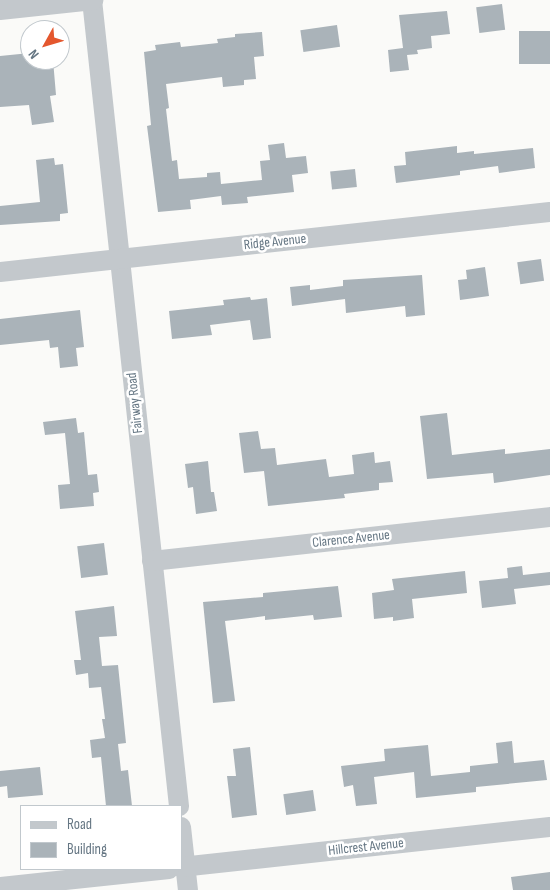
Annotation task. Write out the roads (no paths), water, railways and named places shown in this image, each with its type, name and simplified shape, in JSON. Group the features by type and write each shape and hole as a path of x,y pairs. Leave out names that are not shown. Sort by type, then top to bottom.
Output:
{"street":[{"path":"0,10 92,0"},
{"name":"Fairway Road","path":"92,0 179,805"},
{"name":"Ridge Avenue","path":"0,272 550,212"},
{"name":"Clarence Avenue","path":"152,560 550,517"},
{"name":"Hillcrest Avenue","path":"182,868 550,827"},
{"name":"Hillcrest Avenue","path":"0,887 160,870"},
{"path":"180,870 188,890"}]}
